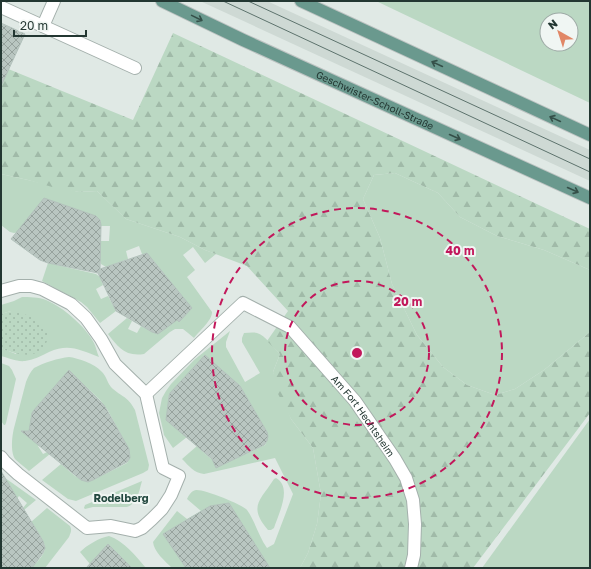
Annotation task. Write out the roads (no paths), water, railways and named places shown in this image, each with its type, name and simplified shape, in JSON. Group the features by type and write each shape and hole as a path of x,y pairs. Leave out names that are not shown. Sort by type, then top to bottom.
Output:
{"main road":[{"name":"Geschwister-Scholl-Straße","path":"162,1 243,40 590,198"},
{"path":"301,1 590,135"}],"street":[{"path":"43,26 54,1"},
{"path":"1,7 135,68"},
{"path":"1,291 19,286 31,286 42,289 71,304 86,318 101,339 115,364 146,394 163,468 179,476 171,495 162,509 142,528 134,531 111,526 87,528 18,474 1,457"},
{"name":"Am Fort Hechtsheim","path":"146,394 243,303 290,327 355,401 384,442 406,478 413,500 416,524 414,556 411,568"}],"tram line":[{"path":"223,1 590,172"},
{"path":"248,1 590,159"}],"district":[{"name":"Rodelberg","path":"121,497"}]}
